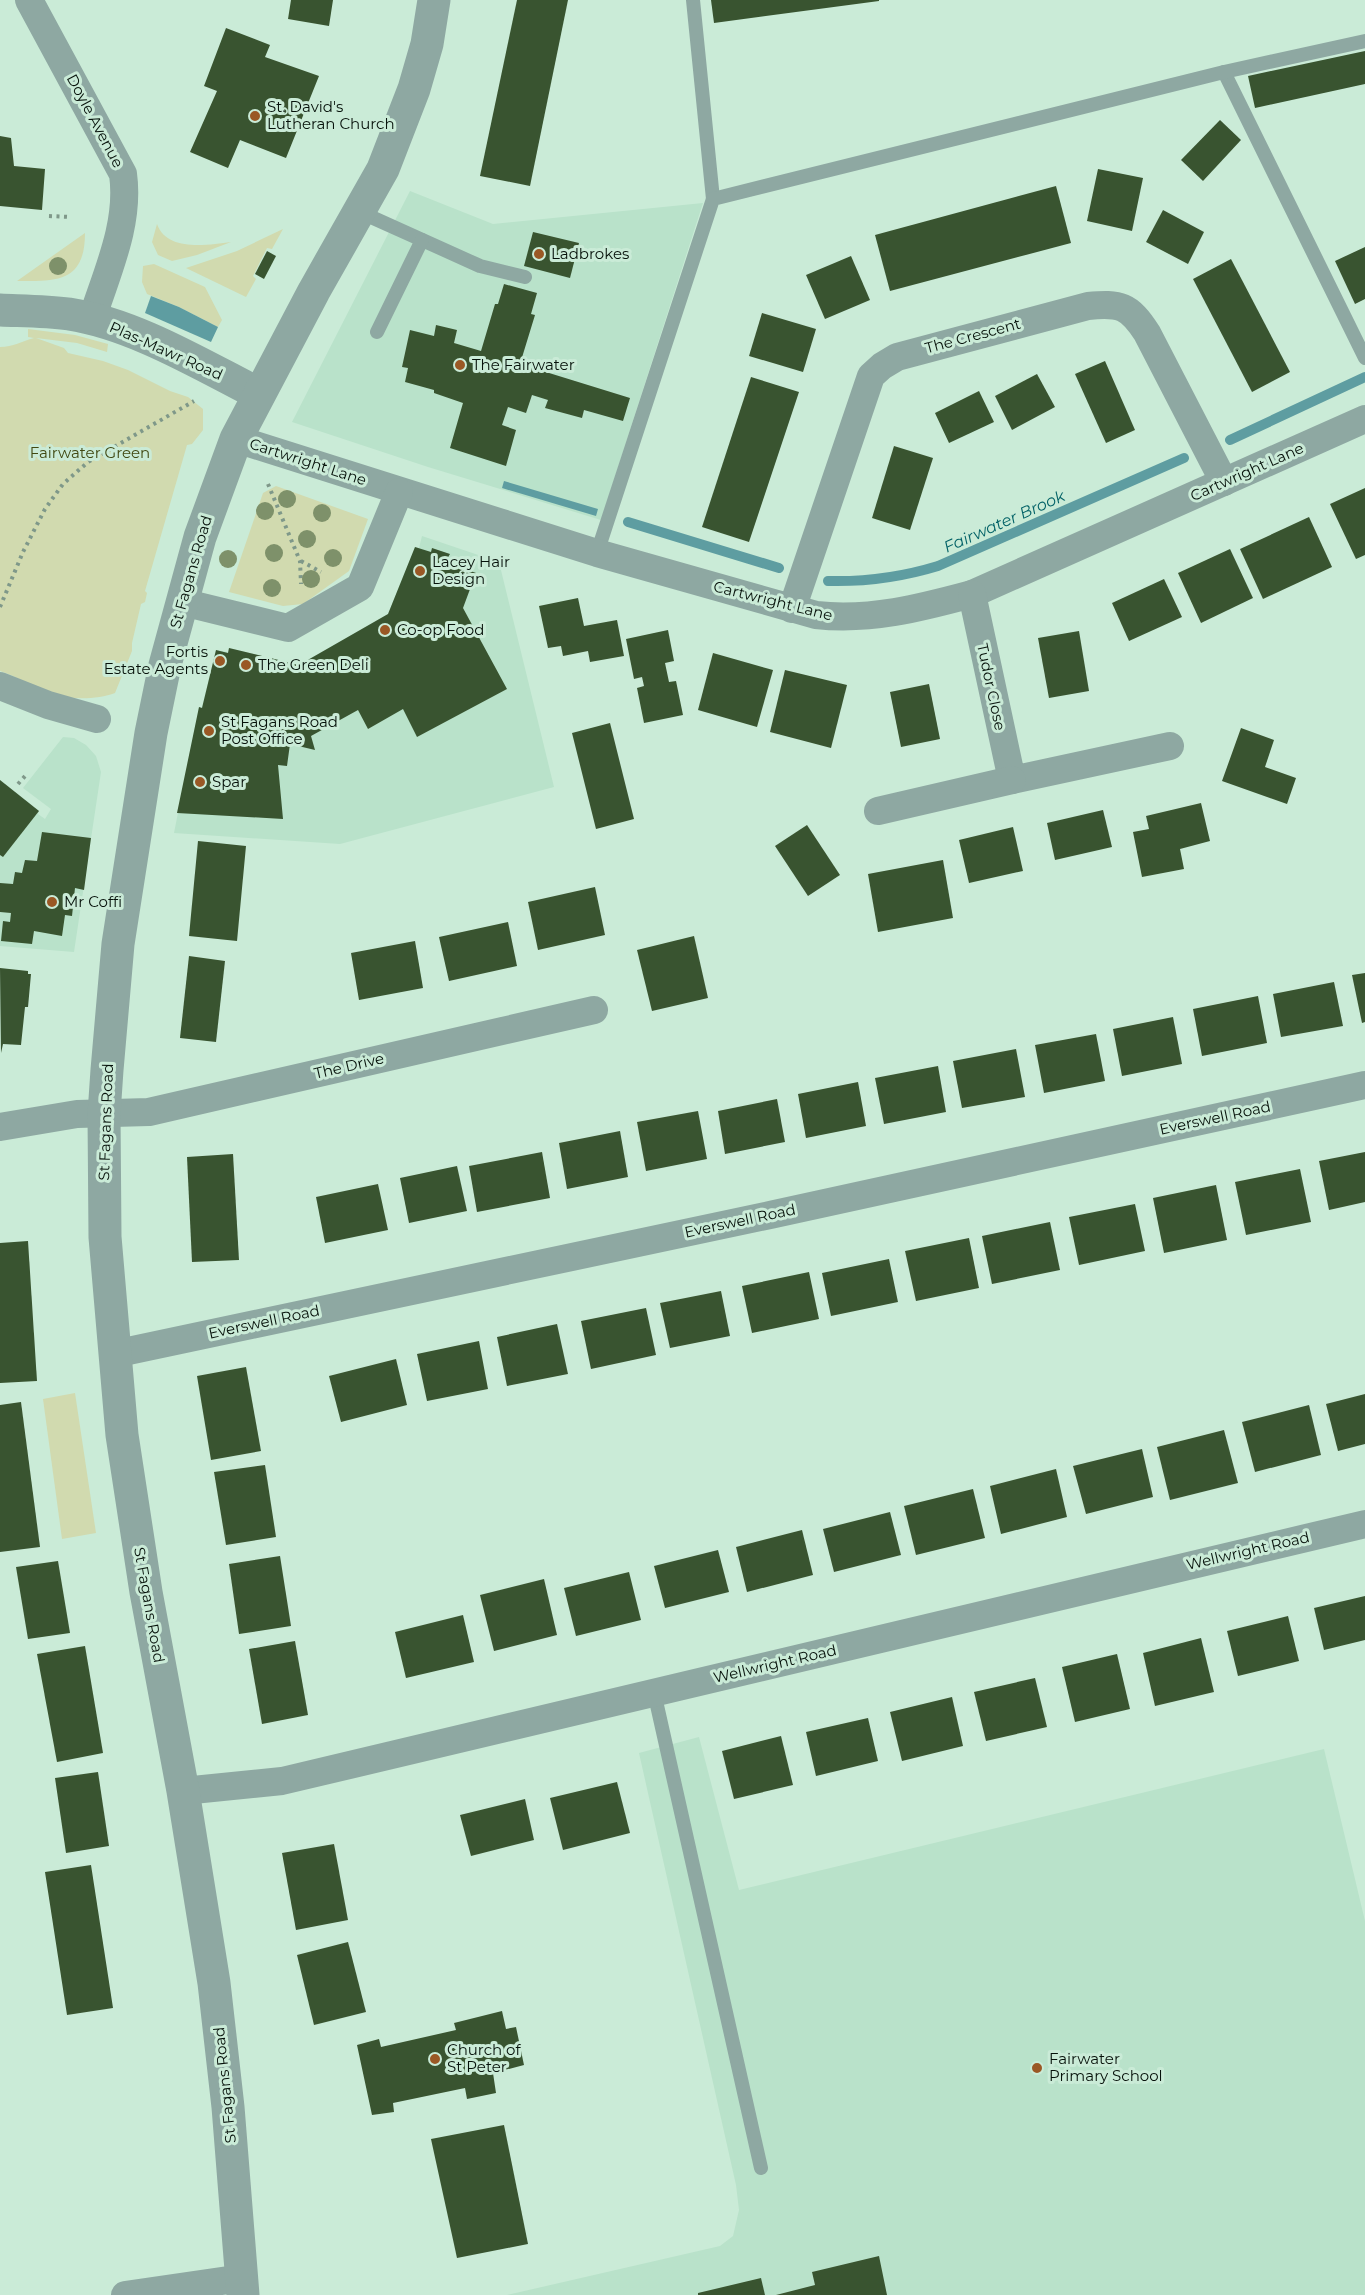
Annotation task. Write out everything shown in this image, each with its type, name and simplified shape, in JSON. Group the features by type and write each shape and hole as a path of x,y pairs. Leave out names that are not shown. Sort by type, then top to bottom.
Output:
{"street":[{"name":"Doyle Avenue","path":"29,0 123,174 126,195 123,218 92,319"},
{"name":"St Fagans Road","path":"242,2286 228,2107 214,1983 183,1791 145,1581 122,1435 114,1354 105,1237 104,1114 118,944 151,733 200,537 236,439 383,169 414,89 427,44 434,0"},
{"name":"The Crescent","path":"792,609 871,376 897,357 1088,306 1105,304 1123,307 1136,316 1147,333 1224,482"},
{"name":"Plas-Mawr Road","path":"0,310 43,312 92,319 168,348 259,394"},
{"name":"Cartwright Lane","path":"236,439 597,553 792,609 842,618 878,616 922,608 972,594 1365,419"},
{"path":"182,602 288,628 360,587 399,492"},
{"name":"Tudor Close","path":"972,594 1012,780"},
{"path":"0,686 48,705 97,719"},
{"path":"878,811 1170,746"},
{"name":"The Drive","path":"0,1127 77,1114 149,1112 594,1010"},
{"name":"Everswell Road","path":"114,1354 770,1215 1365,1085"},
{"name":"Wellwright Road","path":"183,1791 282,1781 1365,1524"},
{"path":"125,2295 242,2286"}],"lane":[{"path":"597,553 713,200 693,0"},
{"path":"713,200 1224,72 1365,41"},
{"path":"1224,72 1365,358"},
{"path":"360,212 480,266 525,277"},
{"path":"377,332 422,240"},
{"path":"654,1692 761,2169"}],"path":[{"path":"49,216 70,217"},
{"path":"0,607 23,552 45,509 63,484 88,462 195,400"},
{"path":"265,478 300,561 301,594"},
{"path":"18,784 26,775"}],"shaded area":[{"path":"410,191 493,224 703,203 601,520 292,422"},
{"path":"422,536 499,562 554,787 340,844 174,833 199,707 202,707 216,650 228,652 229,648 299,665 388,614 415,547 419,548"},
{"path":"63,737 74,738 86,745 96,756 101,772 74,952 0,946 0,780 39,811 38,814 45,819 51,809 23,788"},
{"name":"Fairwater Primary School","path":"699,1737 739,1890 1324,1749 1365,1921 1365,2295 507,2295 720,2246 733,2236 739,2210 736,2185 639,1753"}],"green space":[{"path":"157,224 162,233 178,243 200,245 231,242 197,255 172,261 158,255 152,242"},
{"path":"283,229 272,249 267,248 253,276 256,279 246,297 186,268 237,251"},
{"path":"85,233 80,262 66,276 44,281 17,281"},
{"path":"154,264 205,287 222,320 218,327 147,294 142,282 143,266"},
{"name":"Fairwater Green","path":"28,329 75,335 108,344 107,352 77,343 36,338 64,348 68,353 103,361 128,370 170,391 188,397 203,409 203,430 192,444 187,445 145,591 147,593 145,602 141,604 132,651 115,693 106,696 76,698 46,693 0,671 0,347 34,338 28,337"},
{"path":"276,486 368,519 349,571 303,604 283,606 229,592 263,493"},
{"path":"75,1393 96,1533 62,1539 43,1399"}],"water":[{"path":"151,296 218,327 211,342 145,313"},
{"path":"504,481 598,509 596,516 502,488"}],"building":[{"path":"291,0 333,0 329,26 288,19"},
{"path":"517,0 568,0 530,186 480,176"},
{"path":"711,0 879,0 879,1 714,23"},
{"name":"St. David's Lutheran Church","path":"226,28 270,45 265,57 319,76 286,158 240,140 228,168 190,152 217,91 204,86"},
{"path":"1365,51 1365,84 1255,108 1248,76"},
{"path":"1220,120 1241,140 1203,181 1181,160"},
{"path":"0,136 11,138 14,166 45,169 42,210 0,206"},
{"path":"1098,169 1143,178 1132,231 1087,221"},
{"path":"1056,186 1071,243 890,291 875,235"},
{"path":"1163,210 1204,232 1188,264 1146,242"},
{"path":"533,232 579,243 570,278 524,266"},
{"path":"1365,247 1365,299 1355,304 1335,261"},
{"path":"267,251 276,256 264,279 255,274"},
{"path":"851,256 870,300 825,319 806,275"},
{"path":"1231,259 1290,372 1252,392 1193,279"},
{"path":"504,284 537,293 531,314 535,315 520,364 630,398 623,421 584,410 582,418 545,408 548,400 532,395 526,413 508,407 502,425 516,430 506,466 450,448 463,403 434,393 434,390 405,382 408,368 402,367 410,330 434,336 436,325 457,330 454,343 481,351 495,304 498,304"},
{"path":"762,313 816,329 803,372 749,356"},
{"path":"1105,361 1135,430 1106,443 1075,374"},
{"path":"1037,374 1055,407 1012,430 995,396"},
{"path":"751,377 799,392 749,542 702,527"},
{"path":"979,391 994,422 949,443 935,413"},
{"path":"894,446 933,458 910,530 872,518"},
{"path":"1365,488 1365,555 1356,559 1330,504"},
{"path":"1309,517 1332,567 1263,599 1240,549"},
{"path":"415,547 431,552 432,548 450,554 447,559 466,566 465,569 476,573 463,608 507,689 417,737 403,709 368,729 358,710 311,736 315,750 290,744 287,766 278,765 283,819 177,813 199,707 202,708 216,650 228,653 229,648 299,665 388,614"},
{"path":"1230,549 1253,598 1201,623 1178,573"},
{"path":"1164,579 1182,617 1129,641 1112,603"},
{"path":"578,598 584,626 617,620 624,656 590,662 588,651 563,656 561,646 548,648 539,606"},
{"path":"668,630 674,661 665,663 669,682 676,681 683,715 644,723 637,688 644,686 642,677 634,679 626,639"},
{"path":"1079,631 1089,691 1049,698 1038,638"},
{"path":"713,653 773,670 757,727 698,710"},
{"path":"785,670 847,685 831,748 770,732"},
{"path":"929,684 940,739 901,747 890,692"},
{"path":"610,723 634,819 596,829 572,733"},
{"path":"1241,728 1274,740 1265,767 1296,778 1287,804 1222,781"},
{"path":"0,780 39,811 3,857 0,855"},
{"path":"1201,803 1210,841 1180,849 1184,869 1142,877 1133,832 1149,829 1146,816"},
{"path":"1103,810 1112,847 1055,860 1047,823"},
{"path":"807,825 840,875 808,896 775,846"},
{"path":"1013,827 1023,871 969,883 959,840"},
{"path":"42,832 91,838 84,890 75,888 72,916 65,915 62,936 34,931 32,944 1,941 3,921 10,922 11,913 0,912 0,883 13,884 15,872 22,873 25,860 37,861"},
{"path":"198,841 246,846 237,941 189,936"},
{"path":"943,860 953,918 878,932 868,874"},
{"path":"595,887 605,935 538,950 528,902"},
{"path":"508,922 517,966 449,981 439,937"},
{"path":"694,936 708,998 652,1011 637,950"},
{"path":"415,941 423,988 359,1000 351,953"},
{"path":"189,956 225,961 216,1042 180,1038"},
{"path":"0,968 28,971 28,974 31,974 21,1045 3,1044 1,1053"},
{"path":"1365,973 1365,1022 1362,1023 1352,975"},
{"path":"1334,982 1343,1026 1281,1037 1273,994"},
{"path":"1258,996 1267,1043 1202,1056 1193,1009"},
{"path":"1173,1017 1182,1064 1122,1076 1113,1029"},
{"path":"1096,1034 1105,1081 1044,1093 1035,1045"},
{"path":"1016,1049 1025,1097 962,1108 953,1061"},
{"path":"938,1066 946,1112 884,1124 875,1078"},
{"path":"858,1082 866,1126 806,1138 798,1094"},
{"path":"777,1099 785,1142 725,1154 718,1111"},
{"path":"698,1111 707,1159 646,1171 637,1122"},
{"path":"620,1131 628,1177 567,1189 559,1143"},
{"path":"542,1152 550,1198 477,1212 469,1166"},
{"path":"1365,1152 1365,1202 1329,1210 1319,1161"},
{"path":"233,1154 239,1260 192,1262 187,1157"},
{"path":"457,1166 467,1211 409,1223 400,1178"},
{"path":"1300,1169 1311,1222 1246,1235 1235,1182"},
{"path":"378,1184 388,1230 325,1243 316,1197"},
{"path":"1216,1185 1227,1240 1164,1253 1153,1198"},
{"path":"1135,1204 1145,1251 1079,1265 1069,1217"},
{"path":"1050,1222 1060,1270 992,1284 982,1236"},
{"path":"969,1238 979,1288 916,1301 905,1251"},
{"path":"28,1241 37,1381 0,1383 0,1243"},
{"path":"889,1259 898,1302 831,1316 822,1273"},
{"path":"809,1272 819,1319 752,1333 742,1286"},
{"path":"721,1291 730,1336 670,1348 660,1303"},
{"path":"646,1308 656,1355 591,1369 581,1321"},
{"path":"557,1324 568,1374 507,1386 497,1337"},
{"path":"479,1341 488,1389 427,1401 417,1354"},
{"path":"396,1359 407,1405 341,1422 329,1376"},
{"path":"246,1367 261,1451 211,1460 197,1376"},
{"path":"1365,1394 1365,1444 1338,1451 1326,1404"},
{"path":"21,1402 40,1547 0,1552 0,1405"},
{"path":"1309,1405 1321,1455 1255,1472 1242,1422"},
{"path":"1224,1430 1238,1483 1170,1500 1157,1447"},
{"path":"1142,1449 1153,1497 1086,1514 1073,1466"},
{"path":"265,1465 276,1537 226,1545 214,1472"},
{"path":"1056,1469 1067,1517 1001,1534 990,1486"},
{"path":"973,1489 985,1538 916,1555 904,1506"},
{"path":"890,1512 901,1555 834,1572 823,1529"},
{"path":"802,1530 813,1575 747,1592 736,1547"},
{"path":"718,1550 729,1592 665,1608 654,1566"},
{"path":"280,1556 291,1626 239,1634 229,1564"},
{"path":"58,1561 70,1633 28,1639 16,1567"},
{"path":"629,1572 641,1620 576,1636 564,1588"},
{"path":"544,1579 557,1635 494,1651 480,1595"},
{"path":"1365,1596 1365,1640 1324,1650 1314,1608"},
{"path":"463,1615 474,1662 406,1678 395,1632"},
{"path":"1288,1616 1299,1661 1238,1676 1227,1631"},
{"path":"1201,1638 1214,1692 1155,1706 1143,1653"},
{"path":"295,1641 308,1715 262,1724 249,1649"},
{"path":"85,1646 103,1753 57,1762 37,1654"},
{"path":"1117,1654 1130,1709 1075,1722 1062,1667"},
{"path":"1035,1678 1047,1727 986,1741 974,1692"},
{"path":"952,1697 963,1746 902,1761 890,1712"},
{"path":"868,1718 878,1761 816,1776 806,1732"},
{"path":"781,1736 793,1785 734,1799 722,1751"},
{"path":"98,1772 109,1846 66,1853 55,1778"},
{"path":"617,1782 630,1833 563,1850 550,1798"},
{"path":"525,1799 534,1840 471,1856 460,1815"},
{"path":"334,1844 348,1920 296,1930 282,1853"},
{"path":"91,1865 113,2008 67,2015 45,1872"},
{"path":"348,1942 366,2012 314,2025 297,1955"},
{"path":"502,2011 506,2029 516,2027 524,2065 493,2073 496,2093 467,2099 465,2088 393,2103 394,2112 372,2115 357,2045 379,2039 381,2047 456,2030 454,2023"},
{"path":"504,2125 528,2244 457,2258 431,2139"},
{"path":"879,2256 887,2295 776,2295 815,2285 812,2272"},
{"path":"761,2278 765,2295 698,2295 698,2293"}],"waterway":[{"name":"Fairwater Brook","path":"1230,440 1365,377"},
{"name":"Fairwater Brook","path":"828,581 884,578 938,566 1184,458"},
{"name":"Fairwater Brook","path":"628,522 779,568"}],"place":[{"name":"St. David's Lutheran Church","path":"255,116"},
{"name":"Ladbrokes","path":"539,254"},
{"name":"The Fairwater","path":"460,365"},
{"name":"Lacey Hair Design","path":"420,571"},
{"name":"Co-op Food","path":"385,630"},
{"name":"Fortis Estate Agents","path":"220,661"},
{"name":"The Green Deli","path":"246,665"},
{"name":"St Fagans Road Post Office","path":"209,731"},
{"name":"Spar","path":"200,782"},
{"name":"Mr Coffi","path":"52,902"},
{"name":"Church of St Peter","path":"435,2059"},
{"name":"Fairwater Primary School","path":"1037,2068"}]}
